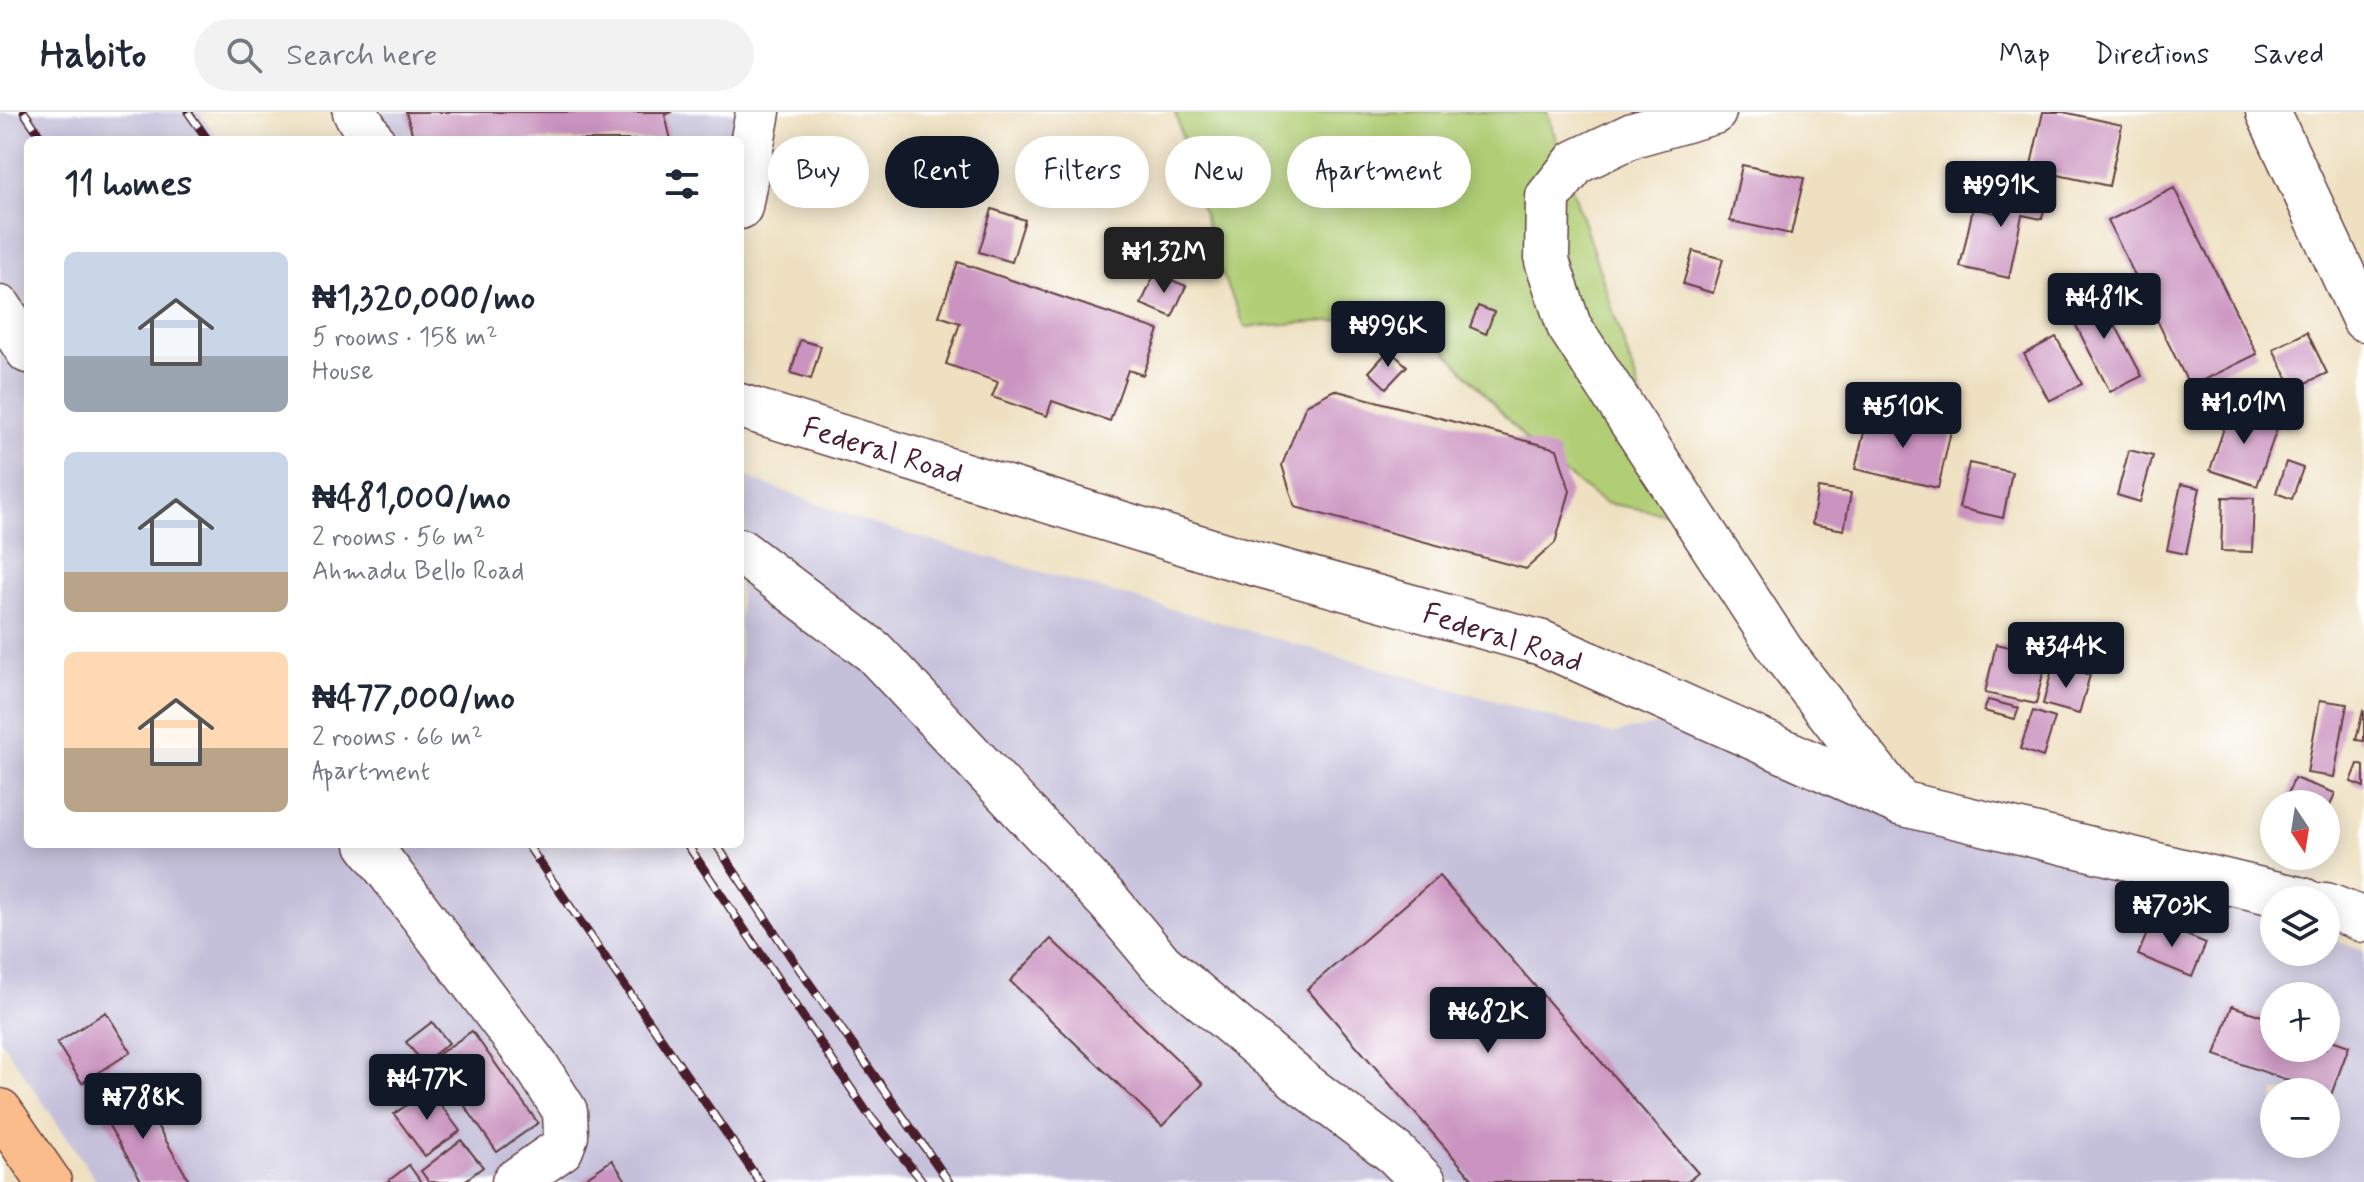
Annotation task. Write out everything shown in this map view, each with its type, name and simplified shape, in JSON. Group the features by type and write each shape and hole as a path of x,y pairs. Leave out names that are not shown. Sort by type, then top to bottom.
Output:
{"main road":[{"path":"0,1111 49,1182"}],"street":[{"path":"355,112 370,136"},
{"path":"744,186 758,112"},
{"path":"1714,112 1633,135 1576,162 1548,197 1547,261 1569,326 1782,652 1900,803"},
{"path":"2268,112 2364,319"},
{"path":"0,308 24,345"},
{"name":"Federal Road","path":"744,407 1224,555 1542,643 1900,803 2260,890"},
{"path":"744,554 874,652 1110,903 1161,964 1306,1086 1395,1153 1424,1182"},
{"path":"371,848 539,1070 565,1111 566,1136 561,1149 514,1182"},
{"path":"2340,911 2364,920"}],"shaded area":[{"path":"0,112 199,112 215,136 24,136 24,848 744,848 744,476 873,524 1611,734 1688,718 2260,914 2260,966 2340,966 2340,942 2364,950 2364,1182 97,1182 0,1039"},
{"path":"345,112 736,112 731,136 358,136"}],"green space":[{"path":"1175,112 1547,112 1681,516 1605,503 1539,454 1413,315 1245,327 1218,264 1202,208 1271,208 1271,136 1182,136"}],"building":[{"path":"406,112 672,112 665,115 670,136 413,136"},
{"path":"2043,112 2063,112 2122,125 2109,186 2030,169"},
{"path":"1742,165 1804,178 1791,234 1730,221"},
{"path":"2007,179 2048,188 2042,219 2022,215 2009,278 1960,267 1973,208 2000,214"},
{"path":"2174,188 2257,354 2190,387 2108,221"},
{"path":"992,209 1025,220 1012,262 979,252"},
{"path":"1693,251 1723,259 1713,293 1683,284"},
{"path":"958,262 1159,330 1143,375 1128,370 1110,421 1052,401 1047,416 992,397 998,382 946,364 960,323 939,316"},
{"path":"1155,273 1186,286 1172,317 1141,304"},
{"path":"2097,290 2142,376 2110,392 2066,306"},
{"path":"1478,306 1494,312 1486,334 1470,327"},
{"path":"2307,332 2327,373 2293,389 2273,349"},
{"path":"2056,337 2082,384 2049,401 2024,354"},
{"path":"800,340 821,346 811,379 791,373"},
{"path":"1389,350 1407,366 1386,388 1369,372"},
{"path":"1334,390 1557,449 1570,491 1555,543 1526,569 1295,507 1282,465 1306,405"},
{"path":"2231,407 2279,423 2257,486 2210,470"},
{"path":"1869,412 1951,431 1938,488 1855,469"},
{"path":"2129,450 2153,456 2140,502 2117,495"},
{"path":"2286,462 2303,468 2292,499 2276,493"},
{"path":"1969,463 2012,472 2003,518 1959,508"},
{"path":"2181,484 2200,488 2186,554 2167,550"},
{"path":"1818,488 1851,493 1844,530 1812,524"},
{"path":"2223,497 2254,498 2252,552 2221,551"},
{"path":"1996,644 2047,655 2036,704 1985,693"},
{"path":"2053,666 2090,675 2079,714 2043,704"},
{"path":"1988,700 2019,708 2015,719 1984,711"},
{"path":"2320,700 2347,704 2334,777 2307,773"},
{"path":"2033,711 2055,718 2043,757 2020,749"},
{"path":"2364,712 2364,741 2356,740"},
{"path":"2358,764 2364,766 2364,787 2351,782"},
{"path":"2294,778 2327,790 2290,790"},
{"path":"1439,876 1698,1173 1687,1182 1475,1182 1307,989"},
{"path":"2152,921 2206,943 2192,977 2138,955"},
{"path":"1051,939 1203,1084 1162,1126 1010,981"},
{"path":"2232,1006 2260,1015 2260,1062 2340,1062 2340,1043 2349,1046 2337,1078 2282,1078 2215,1055"},
{"path":"106,1012 131,1052 82,1083 57,1043"},
{"path":"432,1022 449,1043 423,1063 406,1042"},
{"path":"472,1031 538,1123 497,1152 432,1059"},
{"path":"429,1089 460,1131 425,1156 394,1114"},
{"path":"137,1091 190,1182 142,1182 101,1112"},
{"path":"461,1140 483,1167 463,1182 429,1182 421,1171"},
{"path":"612,1160 627,1182 580,1182"},
{"path":"409,1165 421,1182 387,1182"}],"railway":[{"path":"24,112 40,136"},
{"path":"188,112 205,136"},
{"path":"530,848 760,1182"},
{"path":"690,848 866,1111 923,1182"},
{"path":"719,848 949,1182"}]}
